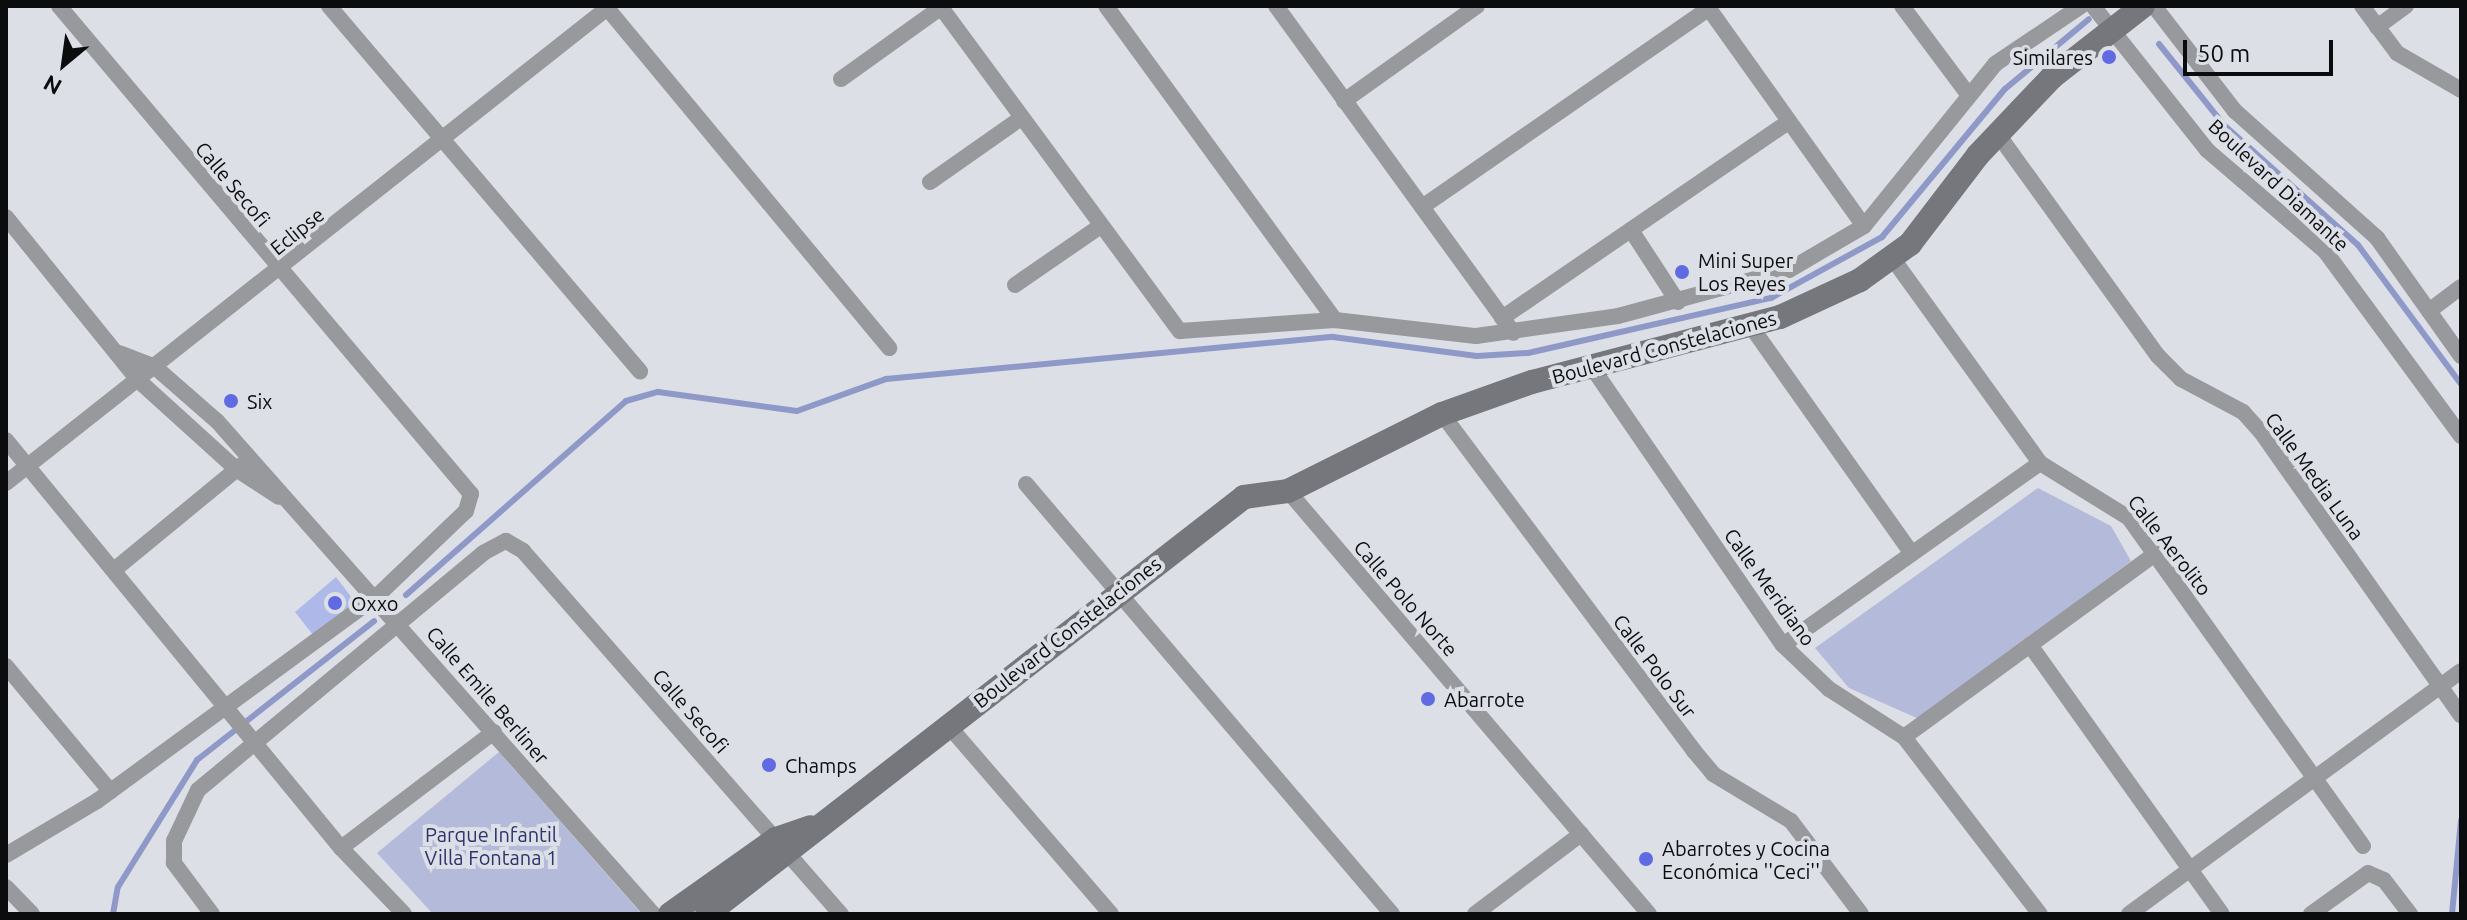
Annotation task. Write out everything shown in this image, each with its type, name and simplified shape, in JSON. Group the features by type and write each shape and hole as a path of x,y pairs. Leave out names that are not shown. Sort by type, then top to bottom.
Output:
{"street":[{"name":"Calle Secofi","path":"60,6 279,270 471,494 466,511 379,600"},
{"path":"329,6 640,372"},
{"path":"841,79 942,6 1099,227 1015,285"},
{"path":"1106,6 1335,320"},
{"path":"1276,6 1514,333"},
{"path":"1344,101 1477,6"},
{"path":"1902,6 1967,93"},
{"name":"Boulevard Constelaciones","path":"1099,227 1165,319 1188,332 1335,320 1514,333 1678,302 1789,270 1864,226 1910,178 1967,93 2039,29 2081,6"},
{"name":"Boulevard Diamante","path":"2093,6 2207,150 2325,251 2461,436"},
{"name":"Boulevard Constelaciones","path":"670,914 816,825 1244,497 1288,491 1442,414 1589,363 1750,325 1833,296 1893,259 1997,133 2112,29 2143,6"},
{"path":"2154,6 2235,111 2377,238 2461,356"},
{"path":"2362,6 2413,65 2461,90"},
{"path":"2377,27 2406,6"},
{"path":"608,7 889,348"},
{"name":"Eclipse","path":"6,483 608,7"},
{"path":"1422,207 1708,7 1864,226"},
{"path":"930,182 1021,118"},
{"path":"1502,318 1788,122"},
{"name":"Calle Media Luna","path":"1997,133 2158,356 2261,432 2461,716"},
{"name":"Calle Emile Berliner","path":"6,217 138,380 236,469 291,504"},
{"path":"1631,230 1678,302"},
{"name":"Calle Aerolito","path":"1893,259 2040,463 2113,503 2155,554 2363,846"},
{"path":"2429,311 2461,287"},
{"path":"1750,325 1911,552"},
{"name":"Calle Emile Berliner","path":"119,353 155,367 250,458 379,600 653,914"},
{"name":"Calle Meridiano","path":"1589,363 1783,645 1829,689 1904,737 2040,914"},
{"name":"Calle Polo Sur","path":"1442,414 1713,774 1791,821 1861,914"},
{"path":"6,440 341,848 404,914"},
{"path":"114,570 250,458"},
{"path":"1783,645 2040,463"},
{"path":"1026,484 1392,914"},
{"name":"Calle Polo Norte","path":"1288,491 1649,914"},
{"name":"Calle Secofi","path":"399,623 506,541 523,551 841,914"},
{"path":"1904,737 2155,554"},
{"path":"6,855 233,713 379,600"},
{"path":"212,914 174,863 174,841 198,790 399,623"},
{"path":"2030,645 2222,914"},
{"path":"6,666 110,791"},
{"path":"2129,914 2461,671"},
{"path":"947,724 1111,914"},
{"path":"341,848 494,732"},
{"path":"1475,914 1581,834"},
{"name":"Boulevard Constelaciones","path":"707,914 782,846"},
{"path":"2311,914 2368,873 2384,880 2410,914"},
{"path":"6,887 32,914"}],"green space":[{"path":"2038,488 2111,526 2131,561 1919,719 1849,688 1815,648"},
{"name":"Parque Infantil Villa Fontana 1","path":"499,752 640,912 433,914 377,853"}],"building":[{"path":"336,577 355,602 313,635 295,612"}],"waterway":[{"path":"406,595 626,401 658,392 797,411 886,379 1333,337 1477,356 1528,353 1771,298 1882,237 2005,89 2089,19"},
{"path":"2159,44 2225,126 2358,245 2461,384"},
{"path":"113,914 118,887 197,760 374,621"},
{"path":"2452,914 2461,820"}],"place":[{"name":"Similares","path":"2109,57"},
{"name":"Mini Super Los Reyes","path":"1682,272"},
{"name":"Six","path":"231,401"},
{"name":"Oxxo","path":"335,603"},
{"name":"Abarrote","path":"1428,699"},
{"name":"Champs","path":"769,765"},
{"name":"Abarrotes y Cocina Económica ''Ceci''","path":"1646,859"}]}
